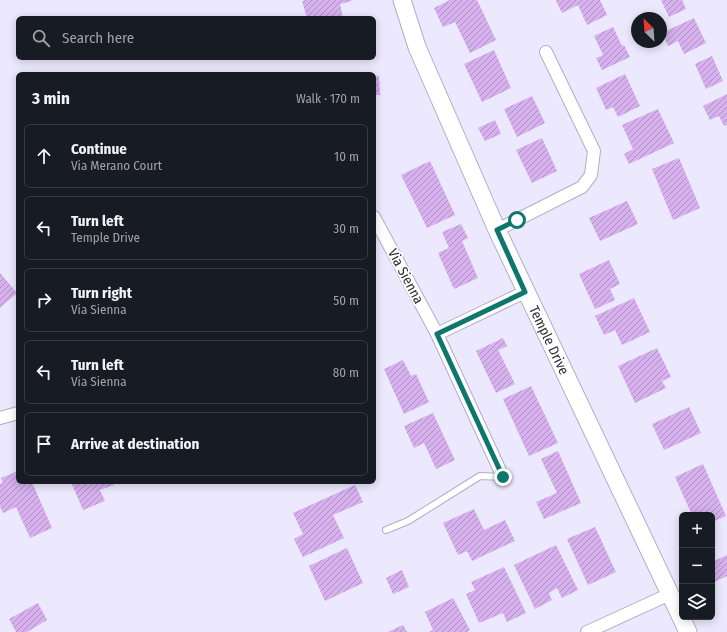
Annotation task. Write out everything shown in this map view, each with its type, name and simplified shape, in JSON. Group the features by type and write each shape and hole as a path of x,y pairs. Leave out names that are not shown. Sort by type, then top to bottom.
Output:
{"street":[{"name":"Temple Drive","path":"402,0 416,47 525,292 688,632"},
{"path":"497,230 582,187 591,175 594,151 546,52"},
{"name":"Via Sienna","path":"376,222 437,334 503,477"},
{"path":"437,334 525,292"},
{"path":"0,418 16,414"},
{"path":"587,632 670,594"}],"lane":[{"path":"386,530 408,521 480,476 503,477"}],"building":[{"path":"450,0 477,0 496,40 470,53 455,22 443,27 434,8"},
{"path":"600,0 607,15 587,25 578,5 562,13 556,1"},
{"path":"661,0 682,0 686,9 669,17"},
{"path":"302,1 352,1 340,4 343,16 306,16"},
{"path":"694,18 706,43 684,54 678,41 668,46 667,31"},
{"path":"613,27 622,46 624,45 630,57 602,70 596,58 603,55 594,36"},
{"path":"494,50 511,88 482,102 464,64"},
{"path":"712,56 723,81 706,89 695,64"},
{"path":"625,74 640,106 618,117 613,107 606,110 596,88"},
{"path":"379,76 380,95 376,95 376,77"},
{"path":"727,94 727,125 724,126 719,116 710,120 703,106"},
{"path":"532,96 545,123 517,137 504,109"},
{"path":"658,109 674,143 629,164 624,154 633,149 622,125"},
{"path":"495,120 501,134 485,141 478,128"},
{"path":"542,138 557,171 532,183 516,150"},
{"path":"679,158 700,208 673,220 652,169"},
{"path":"430,161 455,215 427,228 401,175"},
{"path":"627,201 638,224 600,241 589,218"},
{"path":"461,224 468,238 462,241 478,278 454,289 438,253 449,248 442,232"},
{"path":"609,260 620,284 610,289 615,300 595,309 579,274"},
{"path":"0,273 16,292 16,294 0,308"},
{"path":"634,298 650,332 622,345 615,330 604,335 595,316"},
{"path":"503,338 507,346 498,350 515,384 496,393 476,351"},
{"path":"657,348 671,377 662,381 666,388 635,403 618,366"},
{"path":"403,360 411,376 416,374 429,402 404,414 384,369"},
{"path":"531,386 558,443 529,456 503,399"},
{"path":"689,407 701,433 664,450 652,424"},
{"path":"433,413 455,460 436,469 424,443 414,448 404,426"},
{"path":"558,451 581,503 544,519 536,502 557,493 541,459"},
{"path":"703,464 726,516 715,521 715,512 691,512 675,477"},
{"path":"16,472 16,484 33,484 52,528 30,538 16,507 3,513 0,506 0,484 3,483 1,478"},
{"path":"72,484 114,484 100,490 105,501 83,510"},
{"path":"355,485 363,502 333,515 344,538 303,557 294,539 303,534 293,513"},
{"path":"474,509 484,530 505,520 515,541 472,561 467,551 458,555 443,523"},
{"path":"595,527 616,572 588,585 567,539"},
{"path":"556,545 578,590 562,598 557,588 549,593 552,600 535,609 514,565"},
{"path":"347,548 363,583 325,601 309,566"},
{"path":"727,555 727,576 715,582 715,561"},
{"path":"504,567 526,613 507,622 503,613 479,623 466,594 475,590 471,582"},
{"path":"402,570 409,587 393,594 386,578"},
{"path":"453,598 470,630 467,632 429,632 433,630 425,612"},
{"path":"38,603 47,620 27,632 16,632 9,619"},
{"path":"403,625 407,632 388,632"}],"route":[{"path":"503,477 437,334 525,292 497,230 517,220"}]}
